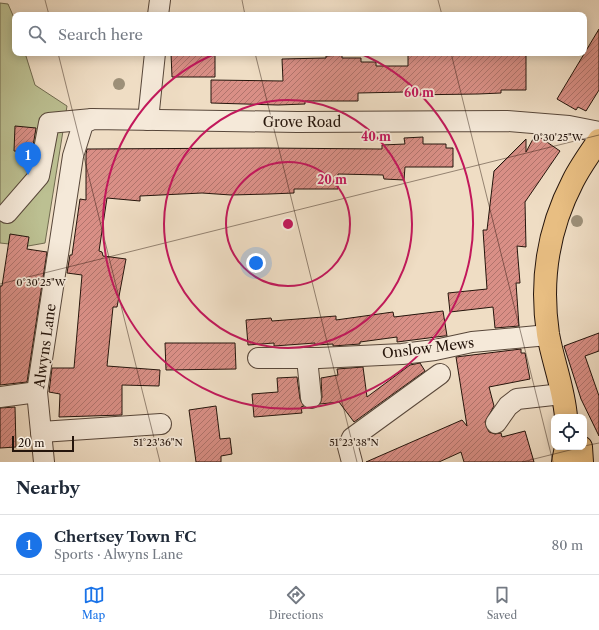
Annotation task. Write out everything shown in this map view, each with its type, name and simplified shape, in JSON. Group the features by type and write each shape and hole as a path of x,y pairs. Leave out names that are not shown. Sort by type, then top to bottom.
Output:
{"main road":[{"path":"566,408 548,335 544,282 547,254 556,220 573,180 599,140"},
{"path":"563,462 565,450"},
{"path":"581,450 582,462"}],"street":[{"path":"158,12 160,0"},
{"path":"148,120 155,56"},
{"name":"Grove Road","path":"7,213 39,176 49,123 92,119 507,121 569,126 599,132"},
{"name":"Alwyns Lane","path":"44,462 37,392 73,156 83,124 92,119"},
{"name":"Onslow Mews","path":"258,358 307,358 402,354 472,342 548,335"},
{"path":"307,358 311,398"},
{"path":"352,462 348,447 352,438 440,374"},
{"path":"0,396 37,392"},
{"path":"496,423 508,406 517,399 566,408"},
{"path":"41,432 161,424"}],"green space":[{"path":"0,3 8,4 12,13 12,56 26,56 35,85 67,106 45,243 28,246 0,243"}],"building":[{"path":"599,29 599,90 586,111 578,107 576,110 557,99 583,56 587,56 587,49"},
{"path":"171,56 215,56 215,77 172,77"},
{"path":"342,56 342,58 361,58 361,62 376,62 376,66 408,66 408,56 526,56 526,90 501,90 501,93 478,94 406,95 406,92 358,93 358,101 305,101 305,104 278,105 211,103 211,80 283,81 282,59"},
{"path":"15,126 36,128 32,152 14,151"},
{"path":"423,137 423,144 446,144 446,148 453,148 453,167 405,167 404,180 384,179 383,175 338,174 338,189 294,189 294,193 231,195 202,193 140,196 140,201 107,198 99,251 102,252 103,256 126,259 117,307 113,307 107,366 160,370 159,386 122,385 122,415 59,417 60,394 49,392 52,368 74,368 82,275 67,273 70,255 72,255 80,199 86,200 87,149 382,149 382,145 405,144 404,138"},
{"path":"541,138 560,151 525,202 526,247 517,246 520,283 516,283 519,326 495,328 493,307 450,312 448,293 487,289 483,230 487,230 494,171 526,139 526,152 533,139"},
{"path":"10,234 29,237 27,249 47,252 27,382 0,385 0,286 2,286"},
{"path":"443,311 447,336 397,342 397,337 360,342 360,344 333,346 333,344 315,345 315,343 274,346 274,343 248,345 246,320 271,318 272,321 336,316 336,320 393,312 394,317"},
{"path":"599,333 599,351 585,356 599,396 599,436 581,399 564,346"},
{"path":"165,343 235,343 236,369 166,370"},
{"path":"521,349 521,353 525,353 530,379 489,387 494,406 485,422 489,432 495,434 501,433 502,437 525,431 534,462 464,462 461,452 439,462 366,462 462,420 467,426 456,357"},
{"path":"420,363 425,371 354,422 339,402 320,404 322,397 321,378 338,375 337,369 363,367 367,397 410,365"},
{"path":"297,377 300,399 304,406 301,407 302,413 254,417 252,394 278,392 277,378"},
{"path":"216,406 220,439 230,438 232,454 221,456 221,462 196,462 189,410"},
{"path":"15,407 16,447 0,448 0,408"}],"place":[{"name":"Chertsey Town FC","path":"28,175"}]}
